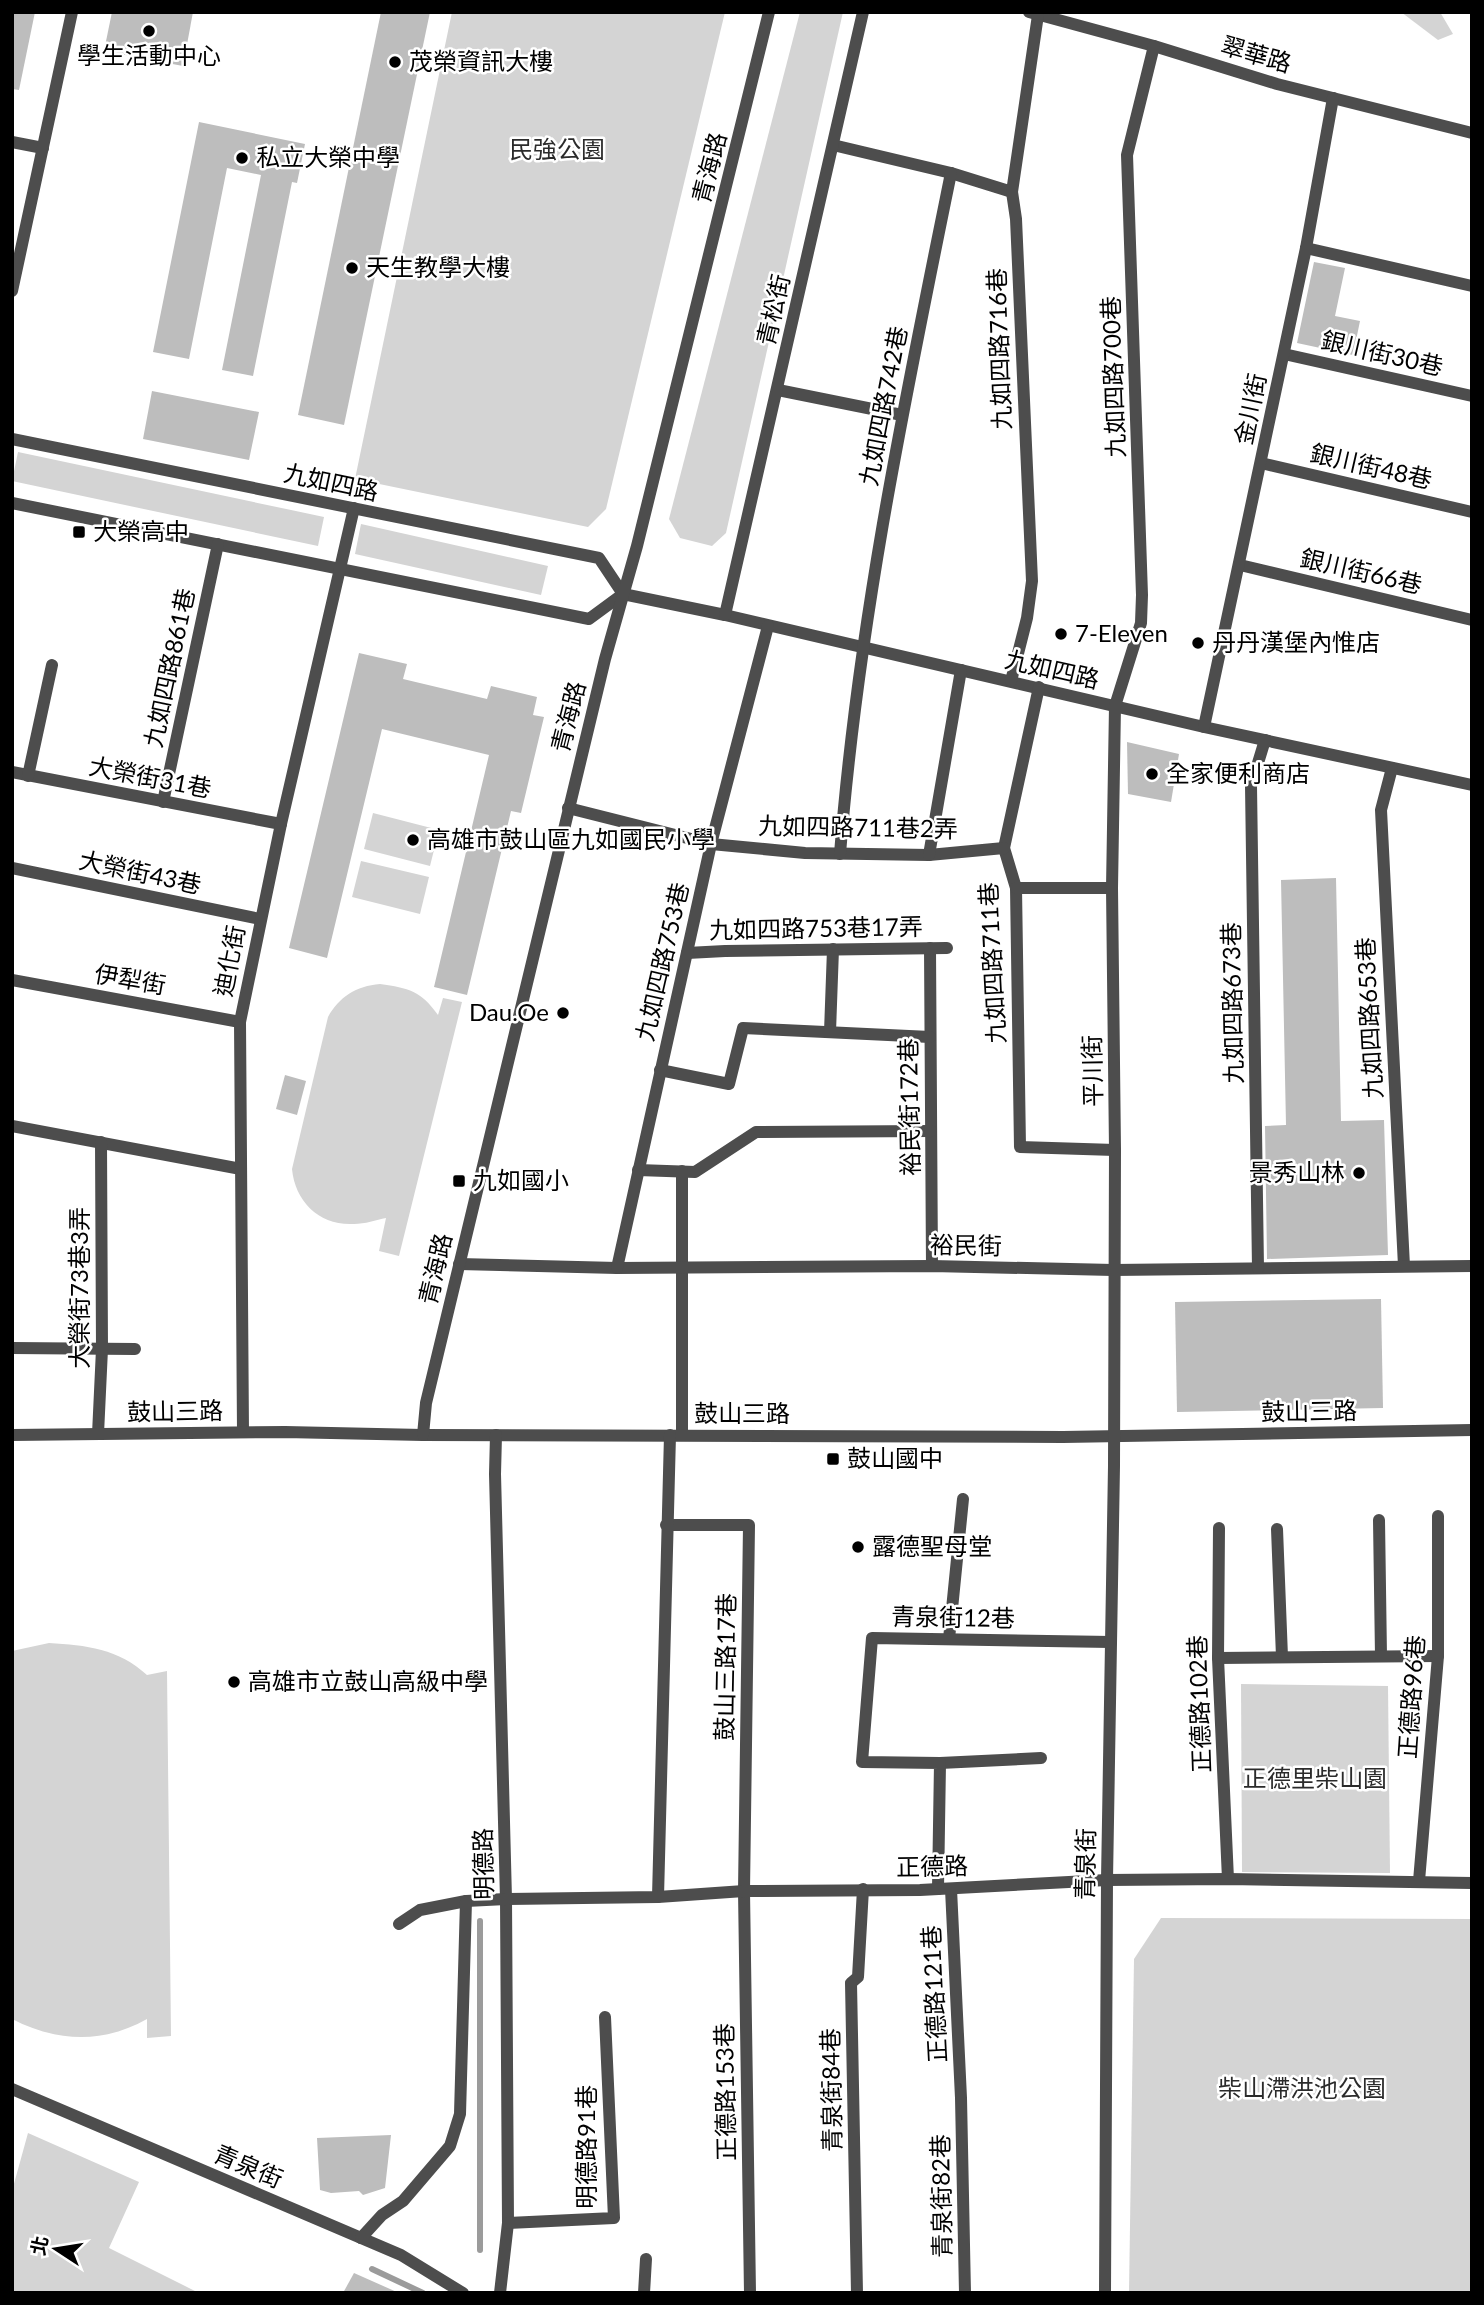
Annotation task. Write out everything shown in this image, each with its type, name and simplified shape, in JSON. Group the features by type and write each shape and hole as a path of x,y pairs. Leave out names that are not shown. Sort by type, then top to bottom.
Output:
{"street":[{"path":"12,291 72,12"},
{"name":"青海路","path":"423,1435 426,1403 568,808 769,12"},
{"name":"青松街","path":"725,615 863,12"},
{"name":"翠華路","path":"1034,13 1277,84 1472,133"},
{"name":"九如四路716巷","path":"1012,681 1027,618 1032,581 1016,219 1012,192 1034,13"},
{"name":"九如四路700巷","path":"1115,706 1140,623 1142,596 1127,155 1154,46"},
{"name":"金川街","path":"1204,727 1306,248 1333,98"},
{"path":"12,142 43,148"},
{"path":"832,145 951,173 1012,192"},
{"name":"九如四路742巷","path":"839,854 862,647 902,415 951,173"},
{"path":"1306,248 1472,286"},
{"name":"銀川街30巷","path":"1284,354 1472,396"},
{"path":"778,390 902,415"},
{"name":"九如四路","path":"12,439 599,558 623,594 725,615 1204,727 1472,785"},
{"name":"銀川街48巷","path":"1261,463 1472,512"},
{"path":"12,503 589,619 623,594"},
{"name":"迪化街","path":"243,1432 240,1022 281,824 354,508"},
{"name":"九如四路861巷","path":"163,802 218,544"},
{"name":"銀川街66巷","path":"1240,565 1472,620"},
{"name":"九如四路753巷","path":"618,1268 711,844 768,626"},
{"path":"29,776 52,665"},
{"path":"929,855 961,670"},
{"name":"九如四路711巷","path":"1039,687 1004,848 1016,888 1020,1147 1115,1150"},
{"name":"平川街","path":"1114,1436 1112,888 1115,706"},
{"name":"九如四路673巷","path":"1258,1268 1251,786 1265,740"},
{"name":"九如四路653巷","path":"1392,768 1381,810 1404,1266"},
{"name":"大榮街31巷","path":"12,772 281,824"},
{"name":"九如四路711巷2弄","path":"568,808 711,844 839,854 929,855 1004,848"},
{"name":"大榮街43巷","path":"12,868 260,919"},
{"path":"1016,888 1112,888"},
{"name":"裕民街172巷","path":"930,948 932,1266"},
{"name":"九如四路753巷17弄","path":"687,953 947,948"},
{"path":"830,1032 833,949"},
{"name":"伊犁街","path":"12,980 240,1022"},
{"path":"660,1070 729,1084 743,1028 930,1037"},
{"path":"12,1126 241,1169"},
{"path":"638,1170 695,1172 756,1132 931,1131"},
{"name":"大榮街73巷3弄","path":"98,1434 102,1349 101,1142"},
{"path":"658,1896 666,1525 676,1435 682,1171"},
{"name":"裕民街","path":"459,1264 618,1268 932,1266 1114,1270 1472,1266"},
{"path":"12,1348 135,1349"},
{"name":"鼓山三路","path":"12,1436 243,1432 423,1435 1114,1436 1472,1430"},
{"name":"明德路","path":"496,1435 506,1899 508,2223 500,2293"},
{"name":"青泉街","path":"1105,2293 1107,1881 1114,1436"},
{"path":"949,1639 963,1499"},
{"name":"正德路96巷","path":"1419,1881 1438,1656 1438,1516"},
{"path":"1378,1520 1381,1656"},
{"name":"鼓山三路17巷","path":"666,1525 749,1525 744,1891"},
{"name":"正德路102巷","path":"1219,1528 1218,1658 1228,1879"},
{"path":"1277,1529 1282,1657"},
{"name":"青泉街12巷","path":"940,1762 862,1762 872,1638 1111,1642"},
{"path":"1218,1658 1438,1656"},
{"path":"944,1889 940,1762 1041,1758"},
{"name":"正德路","path":"399,1924 420,1910 466,1901 506,1899 658,1896 744,1891 944,1889 1107,1881 1228,1879 1472,1883"},
{"name":"青泉街84巷","path":"857,2293 851,1983 858,1977 863,1889"},
{"name":"正德路121巷","path":"944,1889 961,2098"},
{"name":"正德路153巷","path":"744,1891 750,2293"},
{"path":"361,2238 382,2215 403,2201 450,2146 460,2113 466,1901"},
{"name":"明德路91巷","path":"508,2223 614,2218 605,2017"},
{"name":"青泉街","path":"12,2089 401,2255 463,2293"},
{"name":"青泉街82巷","path":"961,2098 965,2293"},
{"path":"644,2293 646,2259"}],"green space":[{"name":"民強公園","path":"452,12 725,12 606,509 588,527 355,479"},
{"path":"800,12 843,12 726,533 712,546 680,538 669,519"},
{"path":"1401,12 1440,12 1453,34 1438,40"},
{"path":"18,452 324,517 318,546 12,481"},
{"path":"361,524 548,566 541,595 355,554"},
{"path":"373,813 439,830 430,866 364,849"},
{"path":"361,861 429,877 420,914 352,897"},
{"path":"380,984 414,992 438,1015 443,998 462,1002 399,1256 379,1251 386,1218 366,1223 342,1224 320,1216 311,1210 298,1192 292,1169 328,1017 337,1004 349,994 363,987"},
{"path":"49,1643 101,1650 125,1659 147,1675 167,1671 171,2036 147,2038 147,2019 114,2033 80,2037 46,2032 12,2019 12,1651"},
{"name":"正德里柴山園","path":"1241,1684 1388,1686 1390,1873 1242,1872"},
{"name":"柴山滯洪池公園","path":"1161,1918 1472,1919 1472,2293 1129,2293 1134,1959"},
{"path":"28,2133 139,2182 109,2248 199,2293 12,2293 12,2191"}],"building":[{"path":"12,12 35,12 19,90 12,89"},
{"name":"學生活動中心","path":"112,12 193,12 183,66 104,51"},
{"name":"天生教學大樓","path":"381,12 430,12 344,425 298,415"},
{"path":"199,122 305,144 297,183 292,182 253,376 222,370 261,175 227,168 189,359 153,352"},
{"path":"1314,262 1345,268 1335,316 1360,321 1353,355 1297,343"},
{"path":"152,391 259,412 249,460 143,439"},
{"path":"359,653 407,664 403,679 487,699 491,686 537,697 533,715 544,717 521,813 511,811 467,995 434,987 489,755 382,729 327,958 289,948"},
{"name":"全家便利商店","path":"1127,742 1179,754 1171,802 1128,794"},
{"path":"1336,878 1341,1121 1384,1120 1388,1255 1267,1259 1265,1126 1286,1125 1281,880"},
{"path":"285,1075 306,1081 297,1115 276,1109"},
{"path":"1381,1299 1383,1408 1177,1412 1175,1302"},
{"path":"391,2135 385,2188 363,2195 359,2191 331,2193 320,2190 317,2138"},
{"path":"354,2273 399,2293 343,2293"}],"waterway":[{"path":"480,1921 480,2250"},
{"path":"372,2269 423,2293"}],"place":[{"name":"學生活動中心","path":"149,31"},
{"name":"茂榮資訊大樓","path":"395,62"},
{"name":"私立大榮中學","path":"242,158"},
{"name":"天生教學大樓","path":"352,268"},
{"name":"大榮高中","path":"79,532"},
{"name":"7-Eleven","path":"1061,634"},
{"name":"丹丹漢堡內惟店","path":"1198,643"},
{"name":"全家便利商店","path":"1152,774"},
{"name":"高雄市鼓山區九如國民小學","path":"413,840"},
{"name":"Dau.Oe","path":"563,1013"},
{"name":"景秀山林","path":"1359,1173"},
{"name":"九如國小","path":"459,1181"},
{"name":"鼓山國中","path":"833,1459"},
{"name":"露德聖母堂","path":"858,1547"},
{"name":"高雄市立鼓山高級中學","path":"234,1682"}]}
